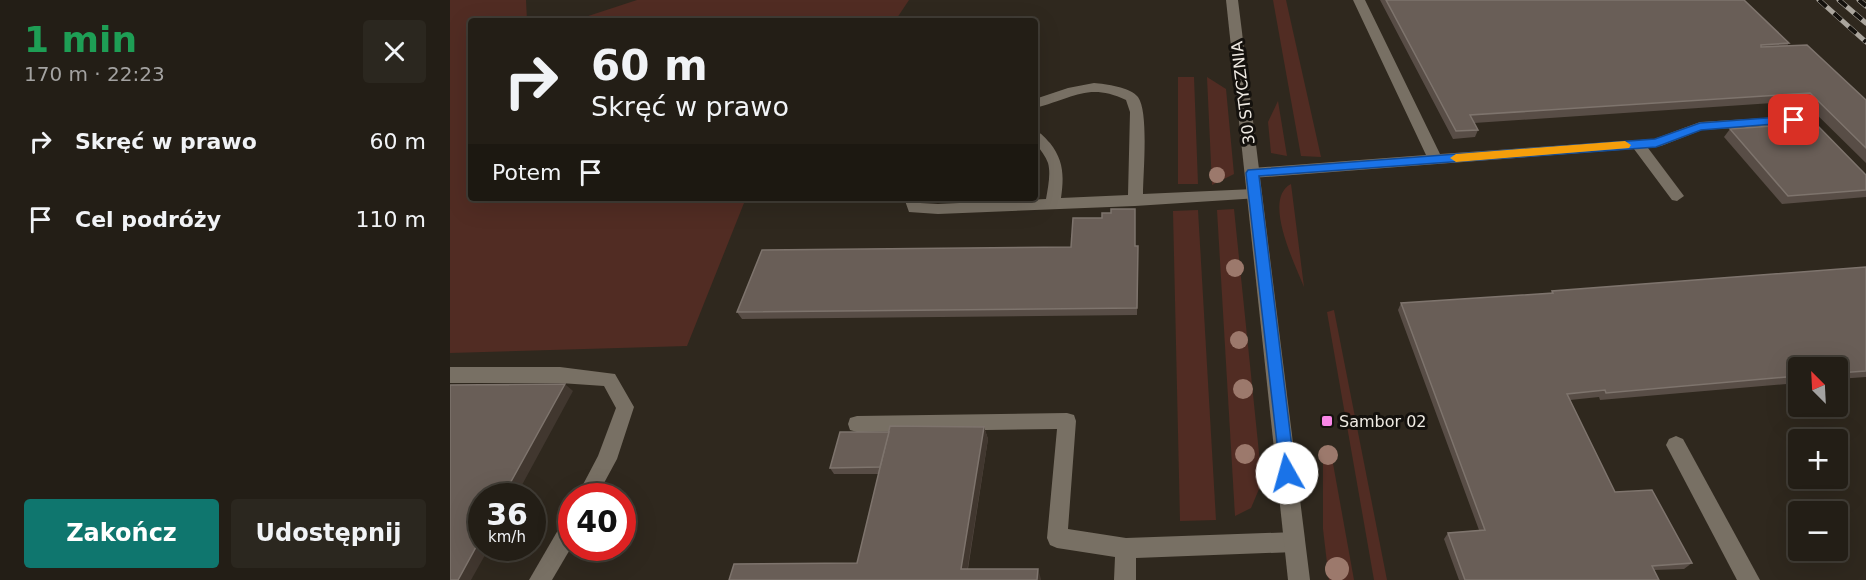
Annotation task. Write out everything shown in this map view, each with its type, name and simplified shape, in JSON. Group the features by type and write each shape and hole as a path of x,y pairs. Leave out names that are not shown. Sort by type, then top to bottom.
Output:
{"street":[{"name":"30 STYCZNIA","path":"1232,0 1299,580"},
{"path":"1359,0 1435,159"},
{"path":"1038,103 1075,90 1099,85 1117,90 1132,98 1137,112 1135,201"},
{"path":"1252,173 1656,143 1700,126 1794,120"},
{"path":"1038,139 1048,149 1058,167 1053,204"},
{"path":"1637,144 1677,196"},
{"path":"912,201 914,208 938,209 1254,194"},
{"path":"450,375 560,375 609,379 625,407 608,459 594,483"},
{"path":"857,424 1067,421 1057,538 1126,548 1295,542"},
{"path":"1676,445 1749,580"},
{"path":"1125,580 1126,548"},
{"path":"540,580 558,549"}],"shaded area":[{"path":"450,0 526,0 527,18 468,18 468,201 745,201 687,346 450,353"},
{"path":"637,0 909,0 897,18 582,18"},
{"path":"1273,0 1286,0 1321,157 1301,156"},
{"path":"1178,77 1194,77 1198,184 1178,184"},
{"path":"1207,77 1226,89 1234,174 1212,185"},
{"path":"1278,101 1287,156 1271,153 1268,122"},
{"path":"1291,184 1304,287 1288,248 1280,217 1283,192"},
{"path":"1234,209 1262,482 1251,508 1235,516 1217,210"},
{"path":"1198,210 1216,520 1180,521 1173,211"},
{"path":"1334,310 1387,580 1374,580 1327,312"},
{"path":"1332,458 1354,580 1329,580 1323,529 1323,461"}],"building":[{"path":"1386,0 1744,0 1789,43 1761,45 1761,47 1807,45 1866,100 1866,148 1810,93 1470,115 1478,130 1456,131"},
{"path":"1815,123 1866,175 1866,190 1788,196 1730,129"},
{"path":"1111,209 1135,209 1135,246 1138,246 1137,308 737,312 762,250 1071,247 1073,218 1102,218 1102,213 1111,213"},
{"path":"1866,267 1866,371 1848,372 1848,357 1788,357 1788,377 1606,393 1605,390 1567,394 1615,492 1652,490 1692,563 1652,566 1659,580 1465,580 1448,533 1485,530 1401,303 1553,293 1552,291"},
{"path":"565,384 510,483 468,483 468,561 458,580 450,580 450,385"},
{"path":"890,426 984,427 961,569 1038,569 1037,580 729,580 734,564 857,563"},
{"path":"840,432 889,432 880,467 830,468"}],"railway":[{"path":"1819,0 1866,42"},
{"path":"1839,0 1866,23"},
{"path":"1859,0 1866,6"}],"slow traffic":[{"path":"1456,158 1625,145"}],"place":[{"name":"Sambor 02","path":"1327,421"}],"route":[{"path":"1287,473 1252,173 1656,143 1700,126 1794,120"}]}
